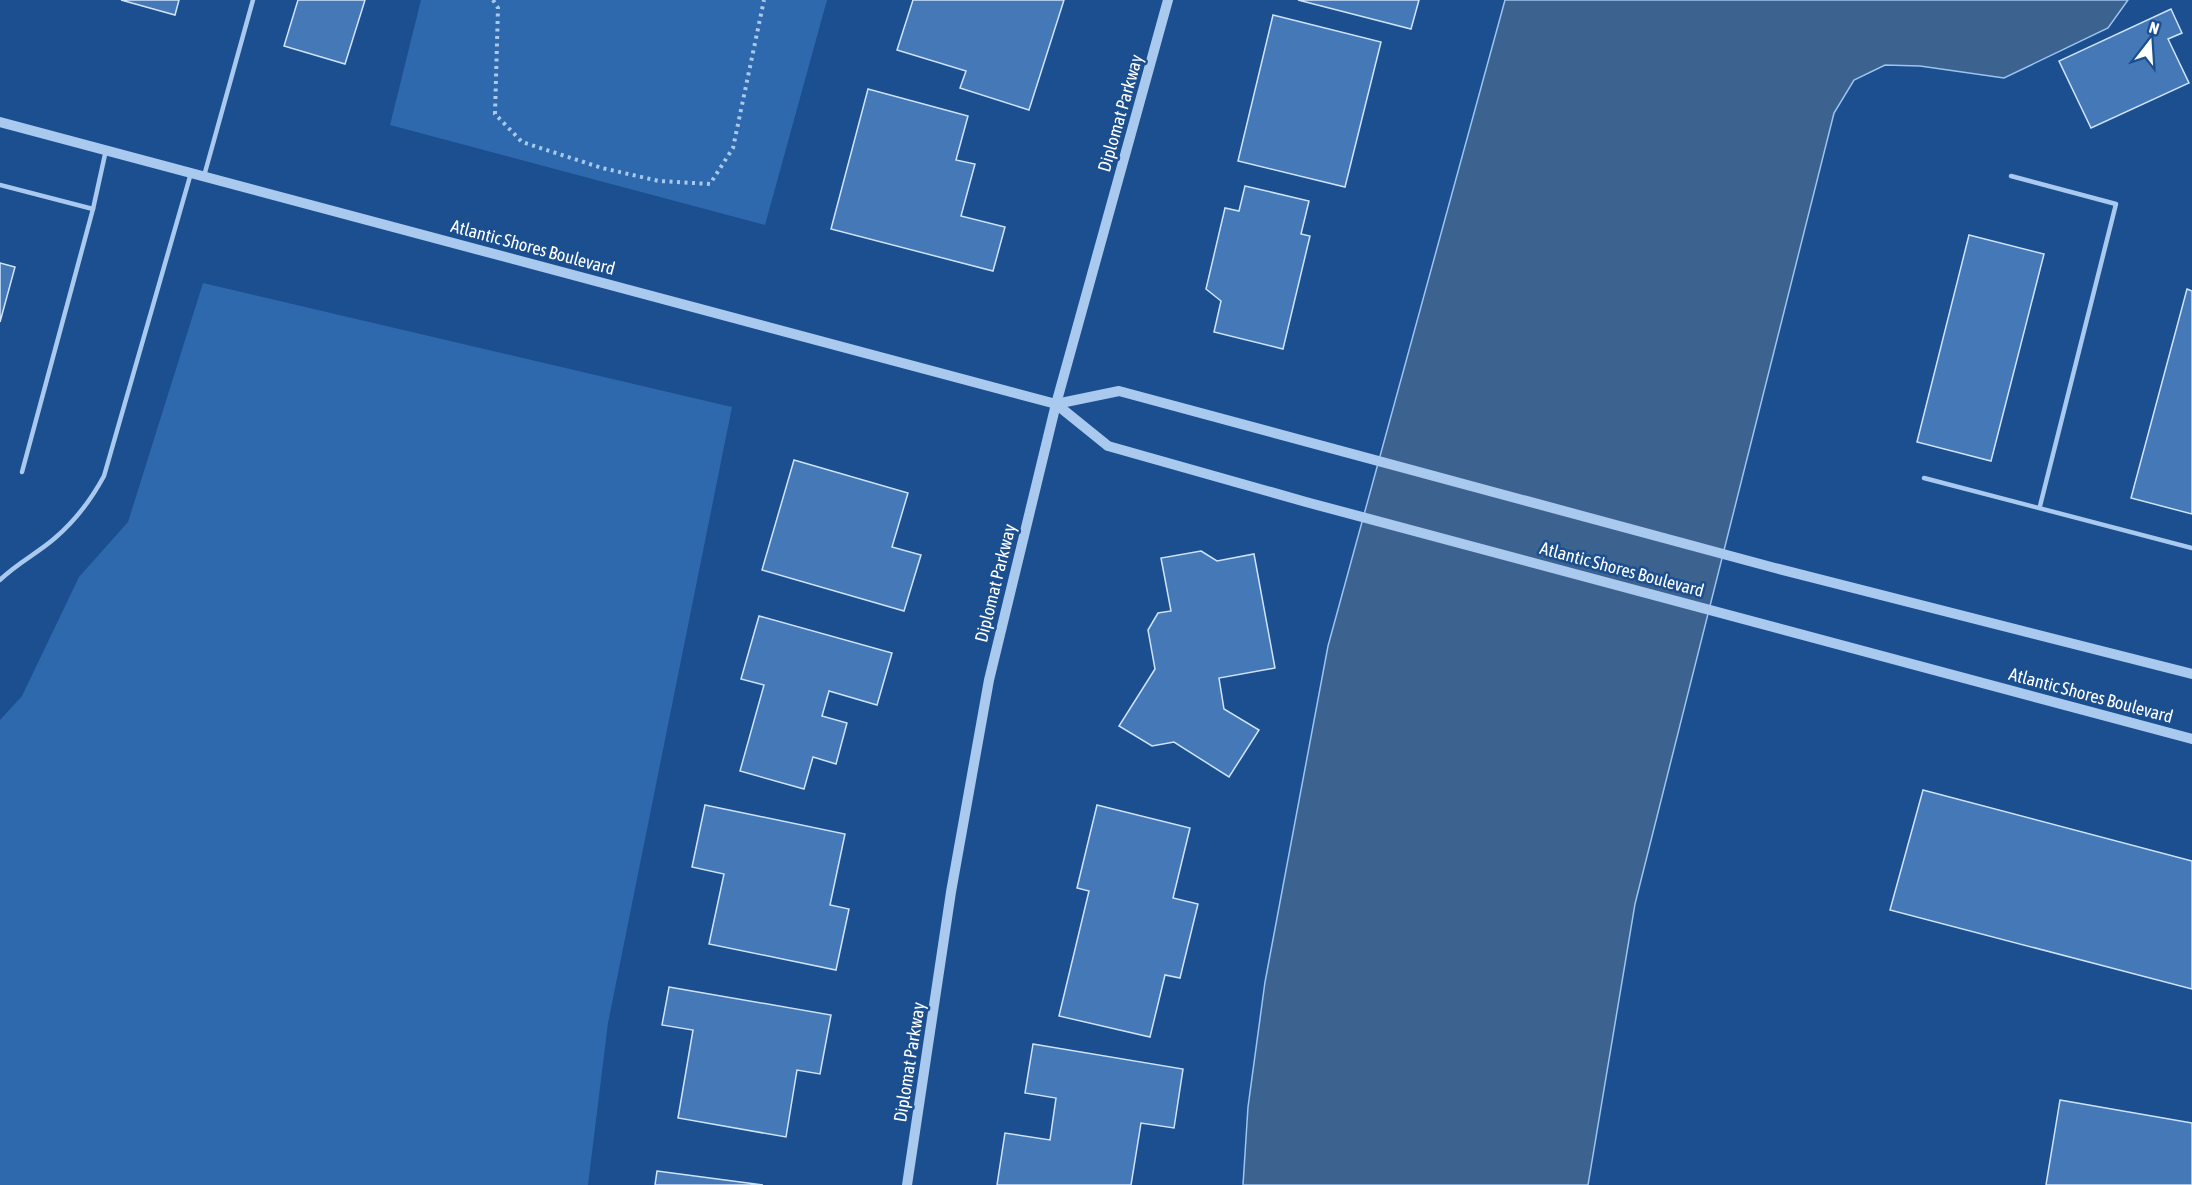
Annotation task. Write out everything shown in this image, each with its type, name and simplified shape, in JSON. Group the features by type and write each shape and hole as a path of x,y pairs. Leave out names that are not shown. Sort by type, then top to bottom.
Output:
{"street":[{"name":"Diplomat Parkway","path":"907,1185 951,892 988,680 1056,404 1168,0"},
{"name":"Atlantic Shores Boulevard","path":"0,122 1056,404 1108,446 1306,502 2192,739"},
{"name":"Atlantic Shores Boulevard","path":"1056,404 1119,391 1775,568 2192,674"}],"lane":[{"path":"204,176 253,0"},
{"path":"22,472 93,209 106,150"},
{"path":"0,580 15,566 55,538 88,504 104,476 191,173"},
{"path":"2011,176 2116,204 2040,506"},
{"path":"0,185 93,209"},
{"path":"1924,478 2040,506 2192,548"}],"path":[{"path":"493,0 498,8 495,114 522,142 602,168 659,181 710,184 733,148 759,15 764,0"}],"shaded area":[{"path":"421,0 827,0 765,225 390,125"},
{"path":"1505,0 2128,0 2108,28 2004,78 1920,66 1885,65 1854,80 1834,113 1635,904 1588,1185 1243,1185 1248,1107 1265,982 1328,646"},
{"path":"203,283 732,407 608,1023 588,1185 0,1185 0,720 22,696 79,577 128,522"}],"building":[{"path":"121,0 179,0 175,15"},
{"path":"298,0 365,0 345,64 284,46"},
{"path":"913,0 1064,0 1029,110 960,88 966,71 897,50"},
{"path":"1298,0 1419,0 1411,29"},
{"path":"2171,9 2182,33 2168,39 2189,83 2091,128 2059,61"},
{"path":"1273,15 1381,42 1345,187 1238,161"},
{"path":"868,89 968,116 956,160 975,164 961,216 1005,227 993,271 831,229"},
{"path":"1245,186 1309,201 1301,234 1310,236 1283,349 1214,332 1221,301 1206,289 1225,208 1239,211"},
{"path":"1969,235 2044,254 1991,461 1917,442"},
{"path":"0,263 15,267 0,322"},
{"path":"2187,289 2192,291 2192,514 2131,498"},
{"path":"794,460 908,493 892,547 921,555 904,611 762,570"},
{"path":"1201,551 1217,561 1254,554 1275,668 1219,678 1224,709 1259,730 1229,777 1174,742 1152,746 1119,726 1155,669 1148,630 1158,613 1171,611 1161,558"},
{"path":"759,616 892,653 877,705 829,691 822,716 847,723 836,764 813,757 804,789 740,771 764,685 741,679"},
{"path":"1923,790 2192,861 2192,989 1890,910"},
{"path":"705,805 845,834 830,905 849,909 836,970 709,944 724,874 692,867"},
{"path":"1097,805 1190,828 1173,898 1198,904 1180,978 1165,975 1150,1037 1059,1016 1089,891 1077,888"},
{"path":"669,987 831,1015 820,1074 797,1070 786,1137 678,1118 693,1030 662,1025"},
{"path":"1033,1044 1183,1069 1174,1128 1141,1123 1131,1185 997,1185 1005,1133 1050,1140 1056,1098 1025,1093"},
{"path":"2060,1100 2192,1123 2192,1185 2046,1185"},
{"path":"657,1171 763,1185 655,1185"}]}
